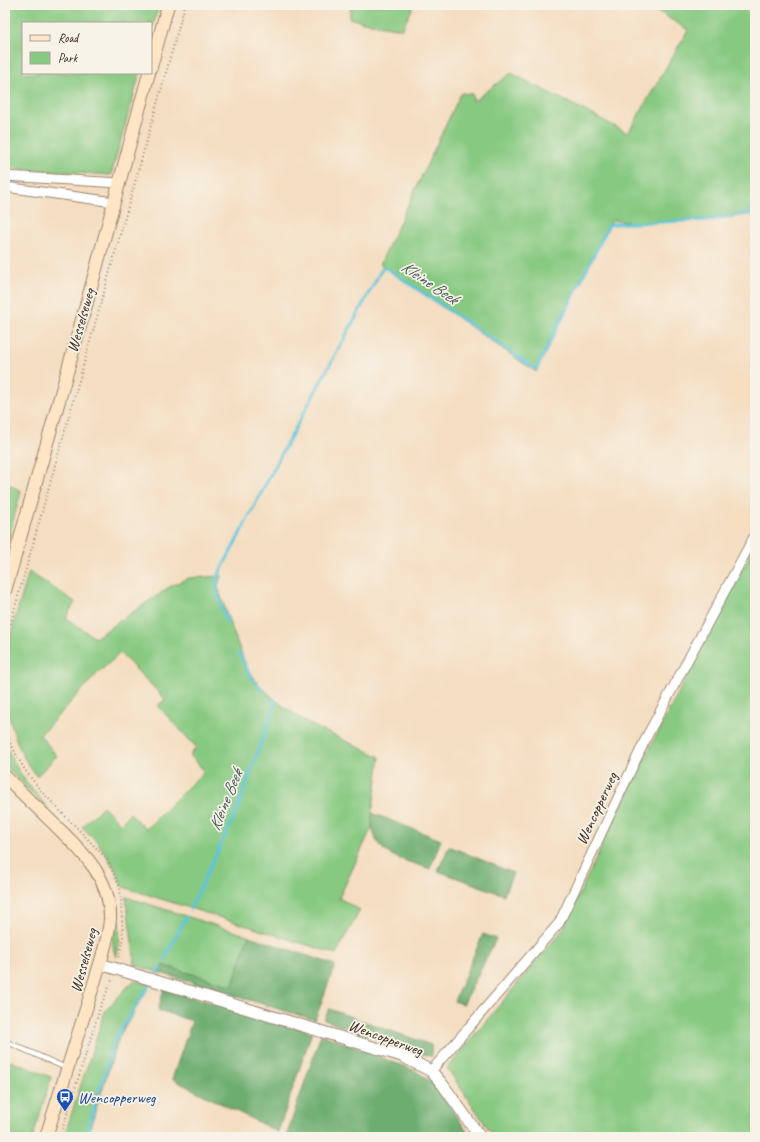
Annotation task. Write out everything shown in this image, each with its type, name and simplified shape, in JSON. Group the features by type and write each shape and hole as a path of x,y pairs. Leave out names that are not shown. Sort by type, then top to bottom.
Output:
{"main road":[{"path":"152,62 168,5"},
{"name":"Wesselseweg","path":"5,591 149,74"},
{"name":"Wesselseweg","path":"5,776 79,848 91,863 106,889 110,919 108,936 100,964 46,1137"}],"street":[{"path":"5,176 119,183"},
{"path":"5,187 114,202"},
{"name":"Wencopperweg","path":"431,1071 559,923 648,734 755,535"},
{"name":"Wencopperweg","path":"100,964 402,1056 431,1071 444,1085 480,1137"}],"lane":[{"path":"5,1041 68,1068"}],"path":[{"name":"Wesselseweg","path":"5,641 185,5"},
{"name":"Wesselseweg","path":"60,1137 102,1005 117,969"}],"green space":[{"path":"5,5 159,5 152,29 152,22 22,22 22,74 140,74 111,175 5,168"},
{"path":"351,5 414,5 402,29 372,24 349,18"},
{"path":"648,5 755,5 755,214 699,221 635,223 612,220 536,372 380,264 461,93 472,94 474,101 511,73 628,133 688,30"},
{"path":"5,482 21,491 5,552"},
{"path":"755,545 755,1137 494,1137 447,1068 563,929 630,786"},
{"path":"29,572 75,602 66,618 95,638 171,586 189,578 223,576 220,579 218,587 228,618 247,668 260,686 279,703 309,724 380,757 372,815 372,827 339,898 360,910 336,954 123,887 114,867 99,844 82,827 103,806 121,824 130,813 146,829 204,771 190,755 196,747 158,706 165,699 120,653 97,674 40,735 57,756 37,776 25,760 15,736 6,706 4,682 5,666 11,634"},
{"path":"5,743 18,770 30,787 50,810 26,788 5,764"},
{"path":"372,813 441,840 430,869 388,853 376,838 373,827"},
{"path":"449,846 513,873 504,895 438,871"},
{"path":"126,897 249,936 232,986 162,965 157,972 135,965"},
{"path":"117,901 119,944 116,958 113,937"},
{"path":"483,934 496,939 463,1005 454,1001"},
{"path":"249,936 335,965 315,1020 157,972 162,965 232,986"},
{"path":"134,980 150,985 119,1037 87,1137 64,1137 105,1011"},
{"path":"164,989 312,1032 278,1132 172,1079 192,1021 158,1010"},
{"path":"329,1009 431,1045 432,1057 324,1020"},
{"path":"321,1034 416,1071 433,1083 471,1137 286,1137"},
{"path":"5,1059 51,1077 33,1137 5,1137"}],"waterway":[{"name":"Kleine Beek","path":"227,623 217,593 216,580 284,449 382,269 386,268 536,369 609,225 707,220 755,212"},
{"name":"Kleine Beek","path":"239,653 251,677 263,691"},
{"name":"Kleine Beek","path":"190,909 235,815 276,702 271,699"},
{"name":"Kleine Beek","path":"165,958 186,917"},
{"name":"Kleine Beek","path":"157,973 161,965"},
{"name":"Kleine Beek","path":"86,1137 116,1037 148,987"}],"place":[{"name":"Wencopperweg","path":"65,1112"}]}
